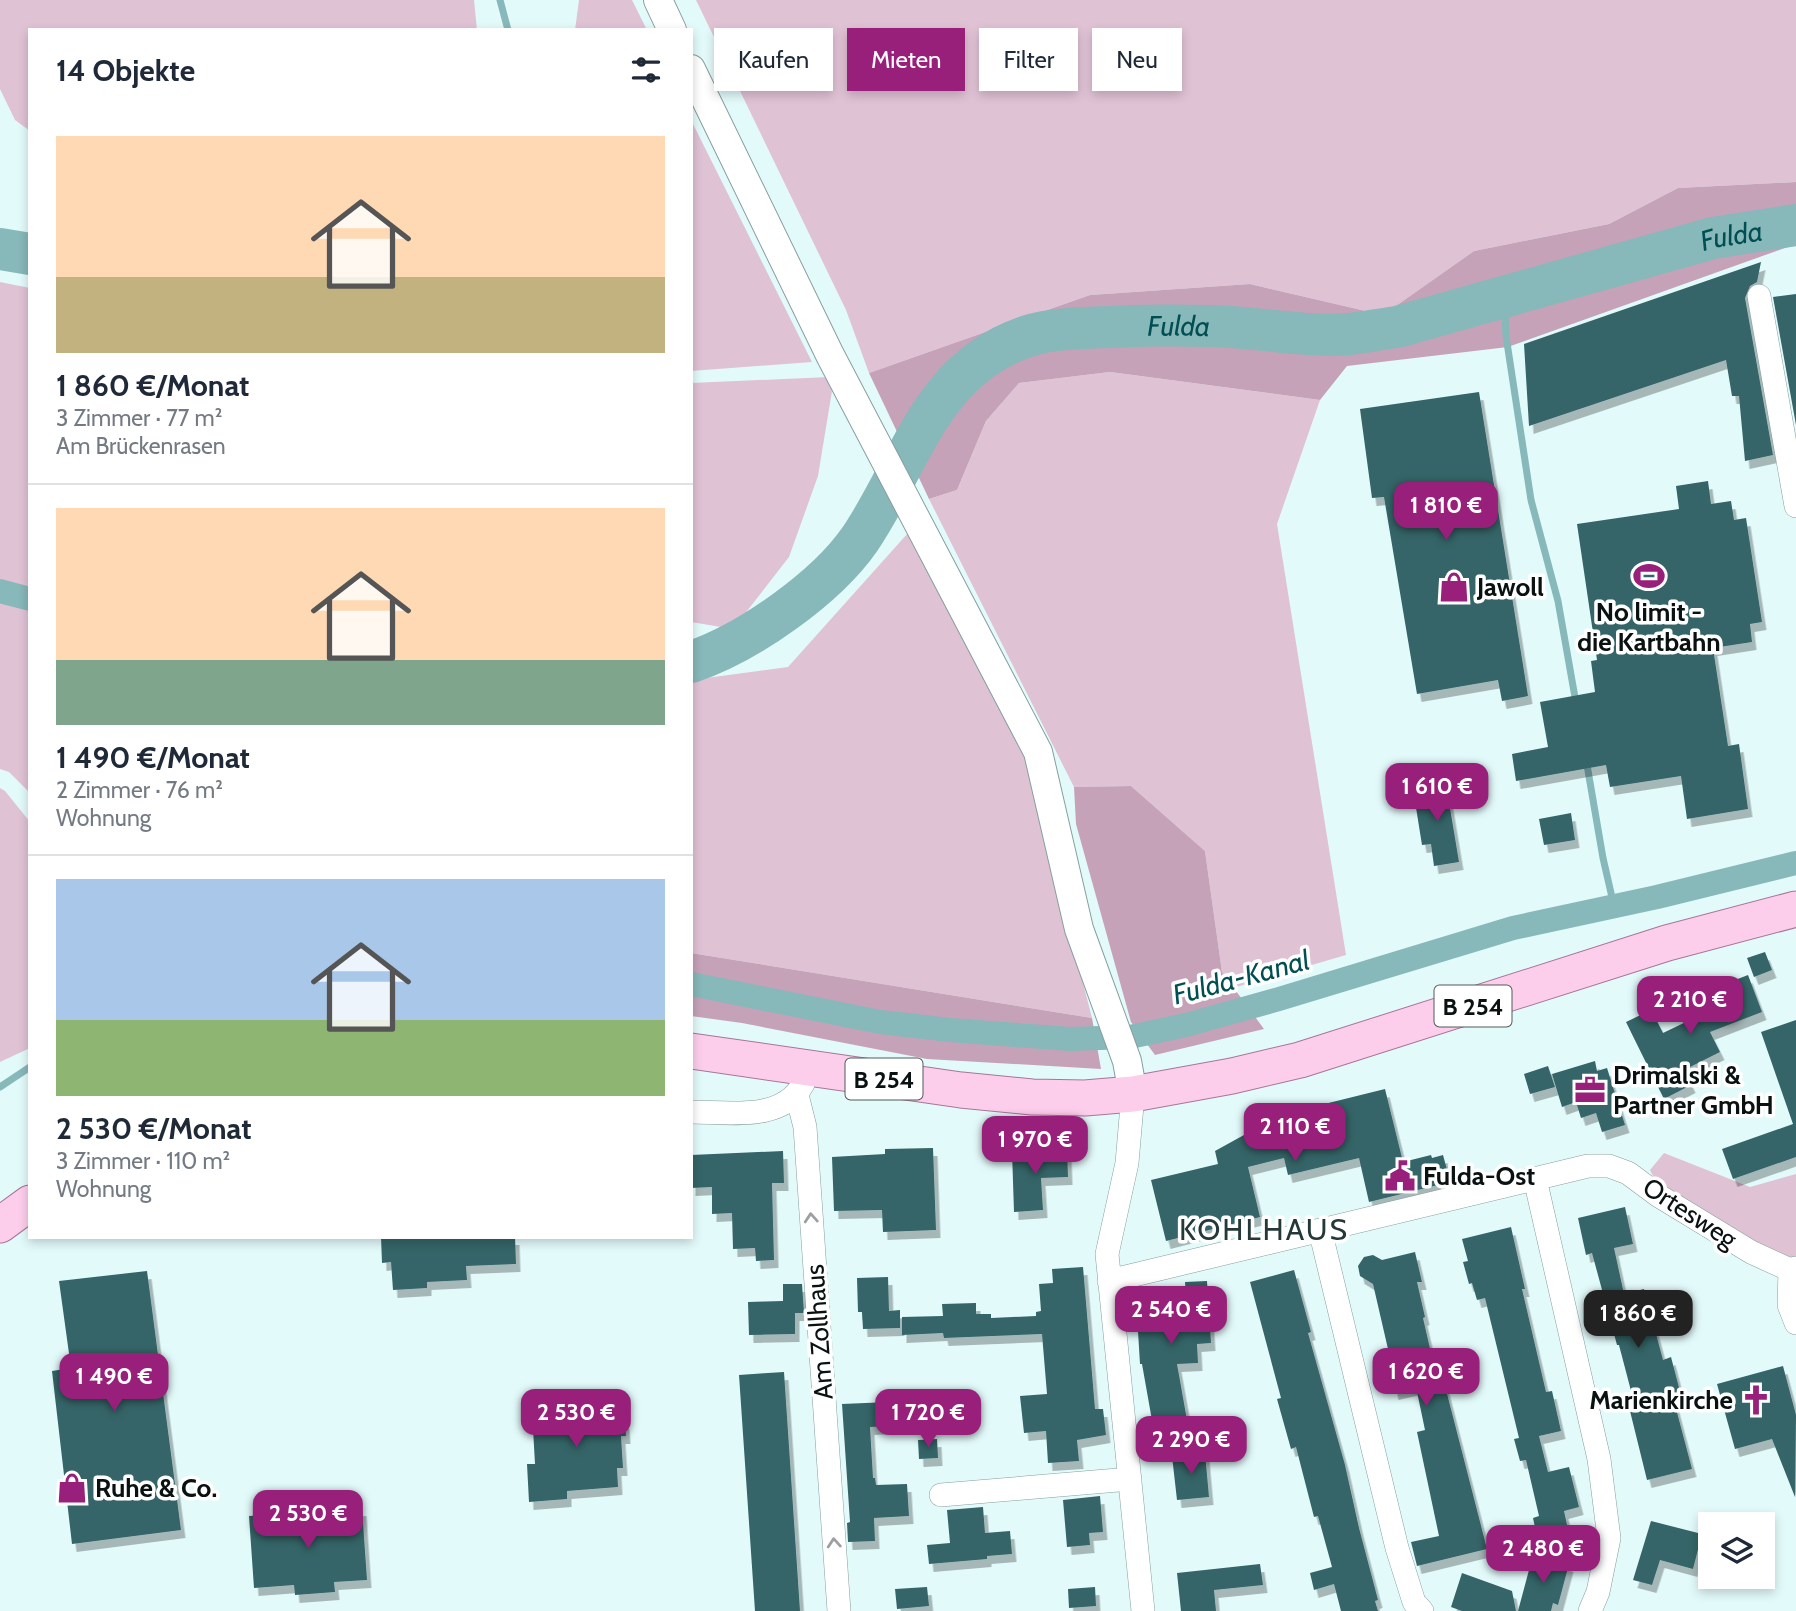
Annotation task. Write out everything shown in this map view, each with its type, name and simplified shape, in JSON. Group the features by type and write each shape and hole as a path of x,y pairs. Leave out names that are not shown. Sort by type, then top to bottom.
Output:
{"main road":[{"name":"B 254","path":"693,1052 802,1082 1085,1098 1130,1077 1219,1079 1300,1060 1667,943 1796,909"},
{"path":"0,1224 28,1204"}],"street":[{"path":"658,0 671,28"},
{"path":"693,73 824,343 1038,752 1079,929 1130,1077 1128,1163 1107,1254 1143,1611"},
{"path":"1759,296 1796,506"},
{"path":"693,1112 760,1112 778,1107 802,1082"},
{"name":"Am Zollhaus","path":"802,1082 839,1611"},
{"name":"Ortesweg","path":"1535,1179 1588,1166 1615,1168 1628,1173 1751,1252 1793,1269 1790,1305 1796,1323"},
{"path":"1109,1281 1535,1179 1599,1459 1608,1538 1598,1592 1590,1611"},
{"path":"1320,1230 1397,1548 1414,1602 1422,1611"},
{"path":"941,1495 1130,1479"}],"shaded area":[{"path":"0,0 474,0 477,28 28,28 28,130 15,120 0,89"},
{"path":"579,0 632,0 646,28 575,28"},
{"path":"696,0 1796,0 1796,182 1678,188 1609,224 1474,251 1383,315 1250,284 1090,295 869,373 846,310 740,91 833,91 833,28 714,28 714,37"},
{"path":"693,124 812,362 693,371"},
{"path":"1796,182 1796,244 1508,347 1347,366 1320,400 1110,372 1019,383 986,421 957,490 929,499 869,373 1090,295 1250,284 1383,315 1474,251 1609,224 1678,188"},
{"path":"0,282 28,288 28,791 9,772 0,769"},
{"path":"1110,372 1320,400 1277,524 1346,955 1233,988 1222,972 1205,851 1131,786 1074,787 929,499 957,490 986,421 1019,383"},
{"path":"829,377 832,391 818,476 789,557 733,629 693,622 693,383"},
{"path":"908,533 1024,754 1092,1018 693,953 693,680 788,667"},
{"path":"1131,786 1205,851 1222,972 1264,1029 1155,1055 1131,1022 1076,824 1074,787"},
{"path":"0,788 28,820 28,1049 0,1062"},
{"path":"693,953 1092,1018 1101,1069 927,1059 742,1023 693,1016"},
{"path":"1664,1153 1750,1187 1796,1174 1796,1260 1783,1260 1661,1192 1650,1170"}],"building":[{"path":"1761,262 1757,282 1750,286 1745,298 1773,455 1745,461 1739,396 1732,396 1726,360 1529,426 1524,344"},
{"path":"1796,294 1796,425 1773,297"},
{"name":"Jawoll","path":"1479,392 1528,696 1502,701 1498,680 1417,694 1384,497 1372,498 1360,409"},
{"path":"1708,481 1711,504 1731,501 1734,520 1746,518 1762,622 1750,624 1752,642 1713,648 1728,746 1739,744 1748,809 1687,819 1681,776 1610,787 1606,765 1516,781 1512,754 1548,747 1540,702 1595,692 1591,661 1597,660 1577,524 1679,509 1676,486"},
{"path":"1446,784 1459,862 1434,866 1431,844 1422,845 1413,789"},
{"path":"1571,813 1575,840 1544,845 1539,819"},
{"path":"1765,952 1772,970 1754,977 1747,958"},
{"path":"1748,975 1762,1012 1710,1032 1720,1052 1684,1070 1691,1085 1664,1099 1626,1022 1651,1010 1663,1033 1717,1007 1712,994 1732,987 1730,982"},
{"path":"1796,1020 1796,1157 1733,1179 1722,1149 1793,1124 1761,1032"},
{"path":"1595,1061 1597,1071 1607,1068 1625,1125 1602,1132 1596,1113 1581,1118 1576,1102 1562,1107 1552,1074"},
{"path":"1548,1066 1555,1087 1530,1094 1524,1074"},
{"path":"1385,1089 1403,1162 1443,1155 1449,1177 1437,1180 1438,1185 1369,1202 1359,1158 1288,1175 1284,1158 1248,1167 1260,1217 1166,1241 1151,1180 1218,1164 1215,1151 1280,1115"},
{"path":"933,1148 936,1230 883,1232 882,1210 834,1211 832,1157 885,1154 885,1149"},
{"path":"1067,1149 1068,1177 1041,1178 1043,1210 1014,1212 1012,1151"},
{"path":"783,1151 784,1183 772,1183 774,1260 756,1261 755,1248 733,1249 732,1213 712,1214 712,1187 693,1188 693,1155"},
{"path":"1625,1207 1633,1244 1614,1248 1624,1294 1644,1289 1663,1360 1671,1357 1682,1399 1674,1401 1692,1469 1647,1480 1630,1411 1636,1410 1619,1345 1592,1253 1586,1255 1578,1218"},
{"path":"1511,1227 1525,1289 1522,1289 1546,1392 1552,1391 1561,1431 1539,1436 1548,1472 1569,1467 1579,1507 1564,1511 1569,1534 1536,1542 1533,1518 1539,1516 1526,1460 1520,1461 1514,1439 1519,1438 1485,1298 1477,1300 1463,1262 1468,1261 1462,1239"},
{"path":"381,1239 515,1239 516,1264 466,1266 467,1280 427,1282 427,1288 393,1290 391,1262 382,1263"},
{"path":"1415,1252 1422,1282 1417,1282 1425,1317 1423,1318 1437,1379 1443,1378 1487,1549 1417,1566 1411,1542 1439,1536 1417,1432 1425,1430 1416,1387 1394,1392 1385,1350 1388,1349 1373,1284 1360,1276 1358,1266 1364,1257 1373,1255 1382,1260"},
{"path":"1083,1267 1095,1409 1103,1409 1106,1435 1077,1440 1079,1461 1048,1463 1046,1431 1024,1433 1020,1396 1047,1394 1042,1334 944,1338 943,1333 902,1335 902,1317 943,1316 942,1304 976,1303 976,1314 991,1314 991,1318 1036,1316 1036,1312 1041,1311 1039,1284 1053,1283 1052,1269"},
{"path":"1294,1270 1311,1332 1308,1333 1345,1465 1378,1600 1375,1601 1378,1611 1341,1611 1334,1584 1314,1590 1310,1573 1332,1567 1318,1516 1314,1517 1296,1447 1291,1449 1277,1399 1281,1398 1250,1282"},
{"path":"147,1271 181,1530 72,1544 52,1371 71,1368 59,1281"},
{"path":"888,1277 889,1311 900,1310 900,1328 863,1329 862,1312 858,1312 857,1278"},
{"path":"1207,1281 1211,1343 1197,1344 1198,1363 1177,1364 1187,1420 1153,1426 1140,1364 1136,1299 1186,1296 1185,1282"},
{"path":"783,1284 802,1284 804,1313 795,1313 795,1334 749,1335 748,1302 783,1301"},
{"name":"Marienkirche","path":"1783,1366 1796,1415 1795,1497 1772,1439 1735,1449 1717,1384"},
{"path":"784,1372 800,1611 755,1611 739,1375"},
{"path":"596,1396 609,1401 619,1410 625,1422 626,1436 621,1436 623,1468 617,1468 618,1487 567,1491 567,1499 529,1502 527,1464 535,1464 532,1411 551,1409 550,1405 583,1402 583,1397"},
{"path":"889,1402 890,1426 870,1427 873,1478 876,1485 907,1484 909,1516 874,1518 875,1541 848,1542 847,1523 850,1522 842,1404"},
{"path":"937,1439 938,1458 919,1459 918,1440"},
{"path":"1205,1453 1209,1497 1177,1500 1172,1456"},
{"path":"1100,1496 1103,1532 1089,1533 1090,1545 1067,1547 1063,1500"},
{"path":"983,1507 985,1533 1010,1531 1012,1554 929,1564 927,1545 950,1543 947,1510"},
{"path":"362,1508 367,1580 334,1582 335,1592 295,1595 294,1585 254,1588 249,1516"},
{"path":"1651,1521 1698,1533 1698,1550 1693,1569 1660,1560 1652,1585 1633,1580"},
{"path":"1533,1555 1569,1564 1558,1605 1553,1603 1551,1611 1518,1611"},
{"path":"1260,1564 1263,1585 1214,1590 1216,1611 1181,1611 1177,1573"},
{"path":"1462,1573 1512,1591 1516,1611 1462,1611 1451,1607"},
{"path":"927,1587 929,1606 897,1609 895,1589"},
{"path":"1095,1587 1096,1606 1069,1608 1068,1589"}],"waterway":[{"path":"500,0 507,28"},
{"name":"Fulda","path":"693,661 761,628 827,576 860,539 926,421 945,395 968,371 995,351 1028,336 1069,329 1162,326 1228,327 1323,335 1356,333 1397,327 1713,238 1796,225"},
{"name":"Fulda","path":"0,249 28,254"},
{"path":"1504,297 1506,336 1531,500 1558,601 1576,703"},
{"name":"Fulda-Kanal","path":"0,591 28,598"},
{"path":"1586,759 1614,906"},
{"name":"Fulda-Kanal","path":"693,984 880,1022 1070,1039 1130,1037 1186,1025 1279,999 1513,928 1796,863"},
{"path":"0,1087 28,1068"}],"place":[{"name":"No limit - die Kartbahn","path":"1649,576"},
{"name":"Jawoll","path":"1454,587"},
{"name":"Drimalski & Partner GmbH","path":"1590,1090"},
{"name":"Fulda-Ost","path":"1400,1176"},
{"name":"Marienkirche","path":"1756,1400"},
{"name":"Ruhe & Co.","path":"72,1488"}],"district":[{"name":"KOHLHAUS","path":"1264,1229"}]}
